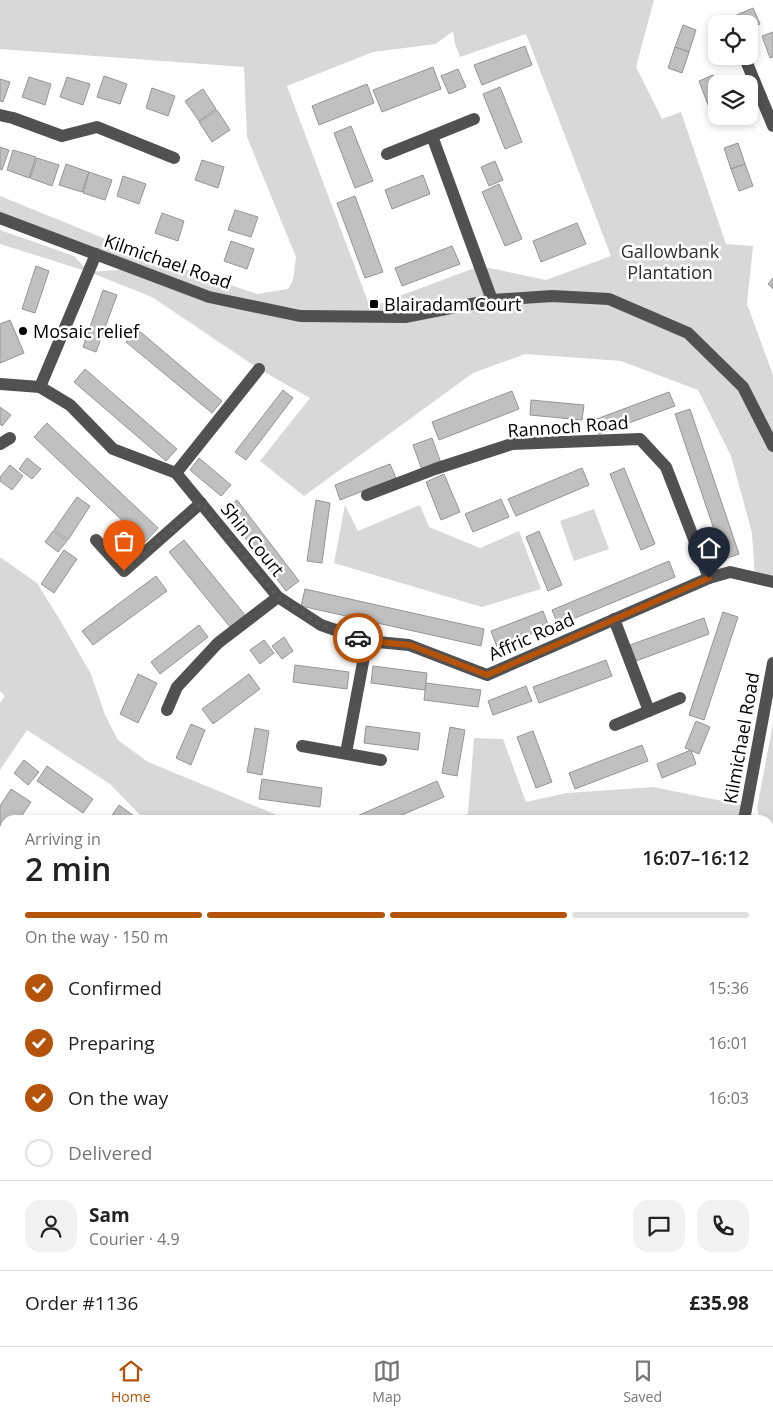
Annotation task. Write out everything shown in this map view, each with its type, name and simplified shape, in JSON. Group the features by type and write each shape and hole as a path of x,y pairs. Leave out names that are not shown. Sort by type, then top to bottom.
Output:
{"street":[{"path":"749,65 768,102 773,126"},
{"path":"0,115 62,136 97,127 174,158"},
{"path":"387,154 474,119"},
{"path":"432,136 492,300"},
{"name":"Kilmichael Road","path":"0,218 209,297 300,316 405,317 492,300 552,296 609,299 688,333 743,387 773,446"},
{"path":"40,387 96,254"},
{"path":"0,384 40,387 70,405 113,449 176,473 258,369"},
{"name":"Rannoch Road","path":"367,495 435,469 512,444 640,439 666,467 709,578"},
{"name":"Shin Court","path":"176,473 278,597"},
{"path":"96,540 124,571 201,504"},
{"name":"Affric Road","path":"278,597 321,625 367,641 410,645 487,675 709,578 730,572 773,582"},
{"path":"167,710 177,687 218,643 278,597"},
{"path":"614,619 649,711"},
{"path":"346,753 367,641"},
{"name":"Kilmichael Road","path":"745,815 771,683 773,663"},
{"path":"615,725 680,698"},
{"path":"302,746 381,760"}],"green space":[{"name":"Gallowbank Plantation","path":"0,0 654,0 636,67 662,119 681,112 726,244 753,246 747,304 773,375 773,582 755,578 752,533 731,456 698,390 621,361 525,354 473,373 304,496 260,461 310,398 259,369 152,297 89,272 134,269 0,218 0,196 140,253 257,294 288,289 293,280 296,257 247,137 244,67 0,49","holes":["453,31 460,57 526,34 611,256 546,280 480,266 370,307 287,86 373,52 436,44"]},
{"path":"0,230 74,256 89,272 0,244"},
{"path":"345,505 358,531 420,505 429,527 480,548 519,531 541,589 482,607 334,563"},
{"path":"594,509 609,549 574,561 560,521"},
{"path":"0,557 37,583 91,674 105,715 118,740 148,762 277,815 140,815 110,784 27,730 0,770 0,703 5,696 0,691"},
{"path":"773,723 773,815 759,815 757,808"},
{"path":"474,738 503,739 526,802 567,793 653,787 747,806 745,815 466,815 468,814"}],"building":[{"path":"753,8 756,15 737,15"},
{"path":"683,25 696,30 689,52 675,47"},
{"path":"773,32 773,57 770,58 762,36"},
{"path":"525,46 532,65 482,85 474,65"},
{"path":"675,47 689,52 682,73 668,68"},
{"path":"433,67 441,89 382,112 373,90"},
{"path":"458,69 466,87 449,94 441,76"},
{"path":"104,76 127,84 120,104 97,97"},
{"path":"29,77 51,84 45,105 22,97"},
{"path":"67,77 90,84 83,105 60,97"},
{"path":"708,77 708,102 707,102 699,81"},
{"path":"0,79 10,82 3,102 0,101"},
{"path":"367,84 374,103 319,125 312,106"},
{"path":"500,87 522,142 505,149 483,94"},
{"path":"152,88 175,96 168,116 146,108"},
{"path":"203,89 216,109 199,121 185,101"},
{"path":"217,110 230,130 212,142 199,122"},
{"path":"351,126 373,181 355,188 334,133"},
{"path":"738,143 745,164 731,169 724,148"},
{"path":"0,147 9,150 2,170 0,169"},
{"path":"13,150 36,157 29,178 7,170"},
{"path":"37,158 59,165 52,186 30,178"},
{"path":"202,160 224,167 218,188 195,180"},
{"path":"495,161 503,180 489,186 481,167"},
{"path":"66,164 89,172 82,192 59,185"},
{"path":"745,164 753,186 739,191 731,169"},
{"path":"89,172 112,180 105,200 83,193"},
{"path":"423,175 430,194 392,209 385,190"},
{"path":"123,176 146,184 139,204 117,196"},
{"path":"499,184 522,239 505,246 482,192"},
{"path":"355,196 383,272 365,278 337,203"},
{"path":"235,210 258,217 251,237 228,230"},
{"path":"162,213 184,221 178,241 155,233"},
{"path":"577,223 586,244 541,262 533,241"},
{"path":"231,241 254,249 247,269 224,261"},
{"path":"452,246 460,264 402,286 395,268"},
{"path":"36,266 49,271 35,313 22,309"},
{"path":"773,278 773,289 768,284"},
{"path":"103,290 117,295 96,352 83,347"},
{"path":"10,320 24,353 0,363 0,324"},
{"path":"137,329 222,401 212,413 126,342"},
{"path":"85,369 177,449 166,461 74,382"},
{"path":"283,390 293,398 246,460 235,452"},
{"path":"512,391 519,409 439,440 432,422"},
{"path":"669,392 675,406 599,434 594,420"},
{"path":"531,400 584,405 582,420 530,415"},
{"path":"0,407 11,415 2,426 0,424"},
{"path":"690,409 739,554 724,559 675,414"},
{"path":"47,423 158,528 145,542 34,437"},
{"path":"432,438 441,463 422,470 413,445"},
{"path":"27,458 41,469 32,479 19,469"},
{"path":"199,458 231,485 221,496 190,470"},
{"path":"390,464 396,478 340,500 335,485"},
{"path":"10,465 23,476 12,490 0,481 0,477"},
{"path":"582,468 589,485 516,516 508,499"},
{"path":"624,468 655,544 641,550 610,474"},
{"path":"444,474 460,512 441,520 426,482"},
{"path":"77,497 90,506 68,540 54,530"},
{"path":"501,499 509,517 473,532 465,514"},
{"path":"237,500 299,581 286,591 224,510"},
{"path":"316,500 330,503 322,563 307,561"},
{"path":"53,531 67,541 58,552 45,542"},
{"path":"539,531 562,585 548,591 526,537"},
{"path":"184,540 245,615 230,627 169,552"},
{"path":"64,550 77,559 54,593 41,584"},
{"path":"669,561 675,577 558,625 552,610"},
{"path":"156,576 167,591 93,645 82,631"},
{"path":"305,589 484,629 481,646 301,606"},
{"path":"543,611 549,627 497,647 491,631"},
{"path":"723,612 738,617 704,720 689,715"},
{"path":"704,618 709,634 636,661 630,645"},
{"path":"199,625 208,637 160,674 151,662"},
{"path":"284,637 293,651 282,659 272,646"},
{"path":"264,640 274,653 260,664 250,650"},
{"path":"606,660 612,676 539,703 533,687"},
{"path":"295,665 349,672 347,689 293,682"},
{"path":"373,666 427,673 425,690 371,683"},
{"path":"138,674 157,683 138,723 120,714"},
{"path":"249,674 260,689 213,724 202,709"},
{"path":"426,683 481,690 478,707 424,700"},
{"path":"526,686 532,701 493,715 488,701"},
{"path":"696,721 710,727 699,754 685,748"},
{"path":"191,724 205,730 191,765 176,758"},
{"path":"366,726 420,733 418,750 364,743"},
{"path":"450,727 465,730 457,776 442,773"},
{"path":"255,728 269,731 262,775 247,772"},
{"path":"533,731 552,782 536,788 517,737"},
{"path":"642,745 648,761 575,789 569,773"},
{"path":"691,750 696,764 662,778 657,764"},
{"path":"24,760 39,772 28,785 14,773"},
{"path":"47,766 93,799 83,813 37,781"},
{"path":"262,779 322,788 320,807 259,799"},
{"path":"437,781 444,797 402,815 359,815"},
{"path":"11,789 31,802 22,815 0,815 0,806"},
{"path":"119,805 133,815 112,815"}],"way so far":[{"path":"124,571 201,504 278,597 321,625 358,638"}],"place":[{"name":"Blairadam Court","path":"374,304"},
{"name":"Mosaic relief","path":"23,331"}],"route":[{"path":"358,638 367,641 410,645 487,675 709,578"}]}
